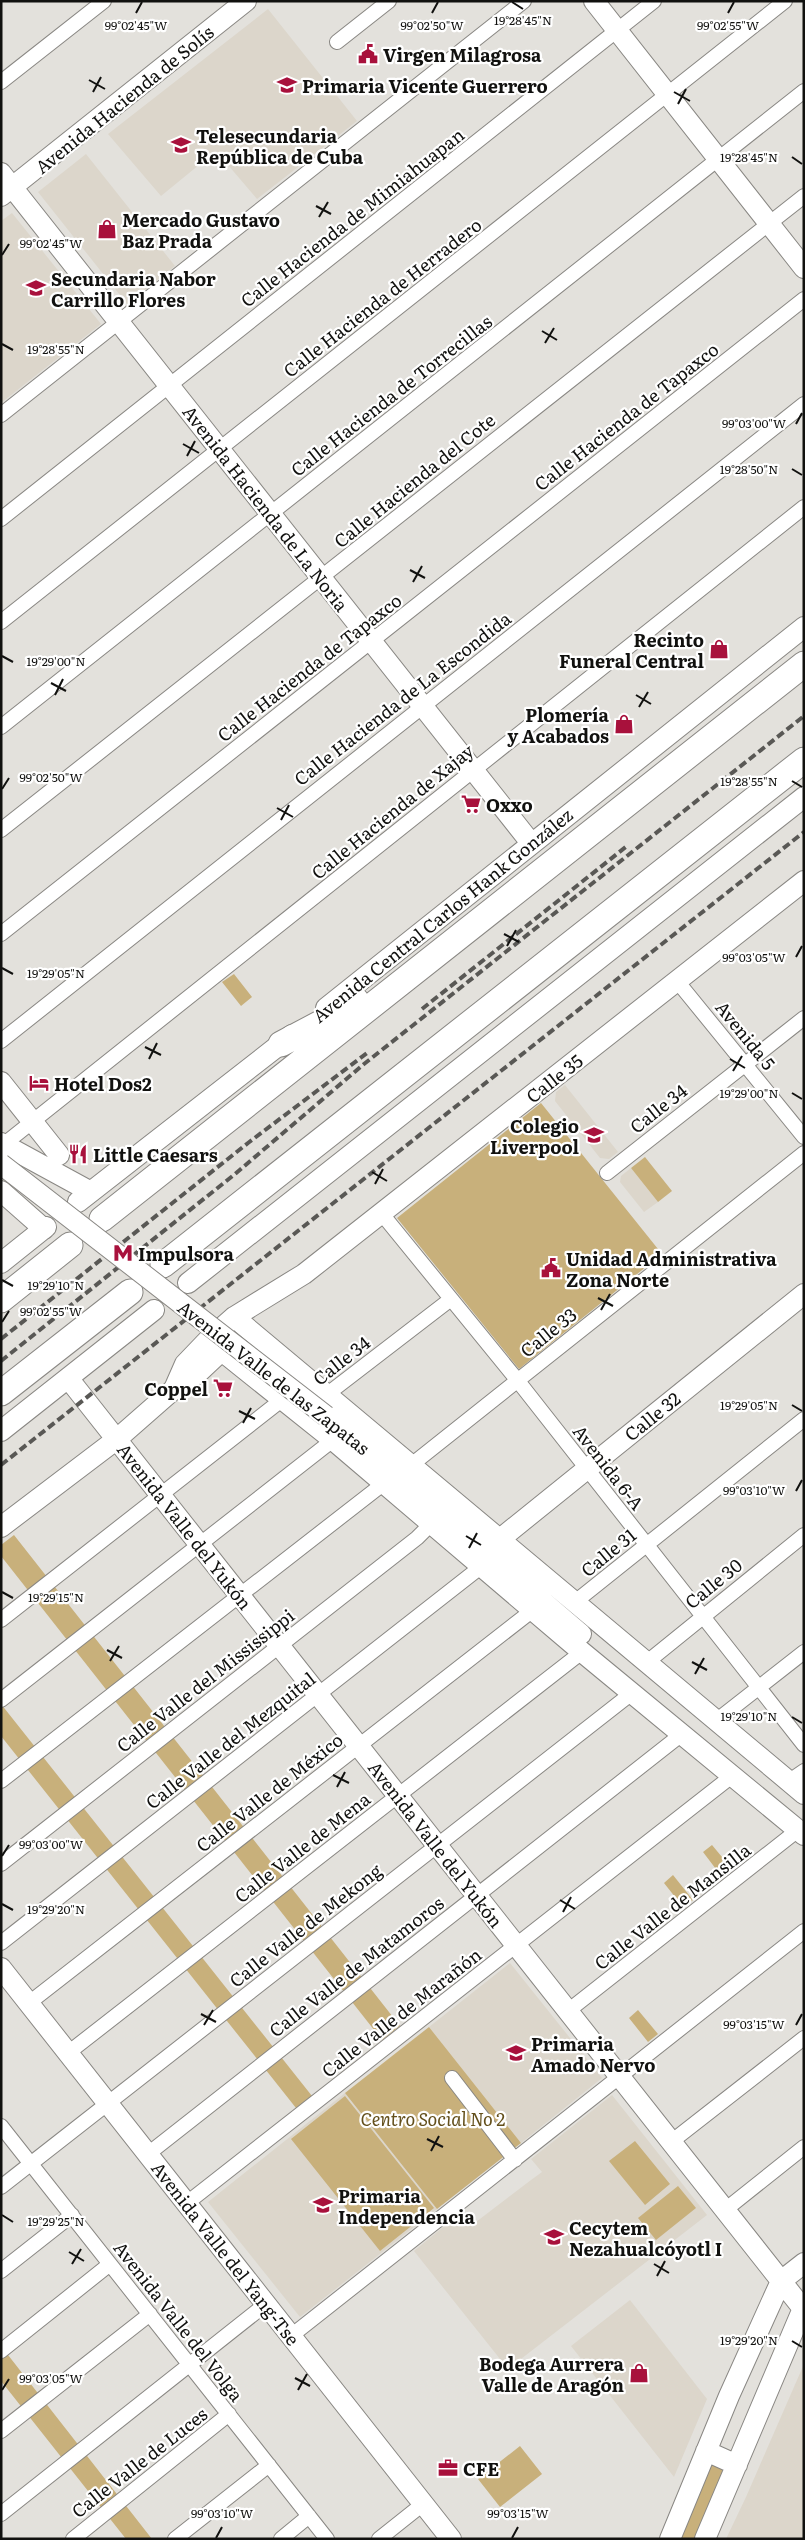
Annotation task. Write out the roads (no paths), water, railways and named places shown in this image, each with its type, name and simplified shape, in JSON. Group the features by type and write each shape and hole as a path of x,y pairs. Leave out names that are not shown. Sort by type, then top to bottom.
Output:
{"highway":[{"name":"Avenida Central Carlos Hank González","path":"102,1219 804,664"},
{"path":"163,1265 804,760"},
{"path":"281,1044 332,1017 396,972 433,956"},
{"path":"1,1300 70,1245"},
{"path":"2,1393 130,1292"}],"street":[{"path":"1,82 104,1"},
{"name":"Avenida Hacienda de Solís","path":"5,185 246,1"},
{"path":"337,42 389,1"},
{"path":"1,414 524,1"},
{"path":"594,1 804,268"},
{"name":"Calle Hacienda de Mimiahuapan","path":"1,518 398,206 654,1"},
{"name":"Calle Hacienda de Herradero","path":"1,622 785,1"},
{"name":"Calle Hacienda de Torrecillas","path":"1,727 804,91"},
{"name":"Avenida Hacienda de La Noria","path":"5,185 119,321 531,843"},
{"name":"Calle Hacienda del Cote","path":"1,830 804,196"},
{"name":"Calle Hacienda de Tapaxco","path":"1,934 804,299"},
{"name":"Calle Hacienda de La Escondida","path":"1,1041 422,705 804,404"},
{"name":"Calle Hacienda de Xajay","path":"2,1150 32,1121 804,507"},
{"name":"Avenida Central Carlos Hank González","path":"2,1150 84,1197 281,1044 804,627"},
{"path":"188,1283 804,797"},
{"name":"Calle 35","path":"215,1346 239,1323 285,1296 304,1274 804,881"},
{"name":"Avenida 5","path":"678,981 804,1137"},
{"name":"Calle 34","path":"607,1172 804,1018"},
{"path":"1,1082 59,1155"},
{"name":"Avenida Valle de las Zapatas","path":"2,1150 326,1416 537,1604 582,1652 801,1833"},
{"name":"Calle 33","path":"410,1466 804,1152"},
{"path":"1,1192 45,1228 1,1263"},
{"name":"Avenida 6-A","path":"382,1214 518,1381 804,1745"},
{"name":"Calle 32","path":"500,1539 804,1294"},
{"name":"Calle 34","path":"301,1414 451,1299"},
{"path":"1,1431 154,1310"},
{"name":"Avenida Valle de las Zapatas","path":"239,1323 716,1721 799,1782"},
{"path":"1,1526 117,1439 174,1389 198,1374 215,1346"},
{"name":"Avenida Valle de las Zapatas","path":"215,1346 333,1440 482,1566 598,1649 632,1693"},
{"path":"1,1620 161,1495 275,1393 300,1374"},
{"name":"Avenida Valle del Yukón","path":"68,1378 803,2308"},
{"name":"Calle 31","path":"575,1602 804,1419"},
{"path":"1,1700 333,1440"},
{"path":"1,1781 383,1484"},
{"name":"Calle Valle del Mississippi","path":"1,1864 417,1538 431,1524"},
{"name":"Calle 30","path":"646,1663 804,1534"},
{"name":"Calle Valle del Mezquital","path":"1,1944 482,1566"},
{"name":"Avenida Valle de las Zapatas","path":"537,1604 646,1663"},
{"name":"Calle Valle de México","path":"28,2003 359,1746 537,1604"},
{"name":"Calle Valle de Mena","path":"68,2053 582,1652"},
{"path":"716,1721 804,1652"},
{"name":"Calle Valle de Mekong","path":"1,2187 632,1693"},
{"name":"Calle Valle de Matamoros","path":"148,2154 682,1734"},
{"name":"Calle Valle de Marañón","path":"187,2203 732,1776"},
{"name":"Calle Valle de Mansilla","path":"568,2011 801,1833"},
{"path":"292,2336 804,1931"},
{"name":"Avenida Valle del Yang-Tse","path":"1,1968 451,2539"},
{"path":"671,2142 804,2038"},
{"path":"452,2078 515,2160"},
{"name":"Avenida Valle del Volga","path":"1,2126 327,2539"},
{"path":"725,2210 804,2147"},
{"path":"1,2271 72,2215"},
{"path":"670,2539 706,2451 781,2281 804,2263"},
{"path":"1,2351 110,2264"},
{"path":"1,2514 266,2304"},
{"path":"705,2539 803,2308"},
{"path":"1,2432 150,2314"},
{"name":"Calle Valle de Luces","path":"72,2539 229,2414"},
{"path":"706,2451 736,2465"},
{"path":"175,2539 269,2465"},
{"path":"379,2539 423,2504"},
{"path":"281,2539 310,2516"}],"railway":[{"path":"1,1361 235,1174 364,1064 804,716"},
{"path":"1,1465 804,832"},
{"path":"422,1009 627,846"},
{"path":"1,1339 248,1143 367,1053"}],"place":[{"name":"Virgen Milagrosa","path":"368,54"},
{"name":"Primaria Vicente Guerrero","path":"287,85"},
{"name":"Telesecundaria República de Cuba","path":"181,145"},
{"name":"Mercado Gustavo Baz Prada","path":"107,229"},
{"name":"Secundaria Nabor Carrillo Flores","path":"36,288"},
{"name":"Recinto Funeral Central","path":"719,649"},
{"name":"Plomería y Acabados","path":"624,724"},
{"name":"Oxxo","path":"471,804"},
{"name":"Hotel Dos2","path":"39,1083"},
{"name":"Colegio Liverpool","path":"594,1135"},
{"name":"Little Caesars","path":"78,1154"},
{"name":"Impulsora","path":"123,1253"},
{"name":"Unidad Administrativa Zona Norte","path":"551,1268"},
{"name":"Coppel","path":"223,1388"},
{"name":"Primaria Amado Nervo","path":"516,2053"},
{"name":"Primaria Independencia","path":"323,2205"},
{"name":"Cecytem Nezahualcóyotl I","path":"554,2237"},
{"name":"Bodega Aurrera Valle de Aragón","path":"639,2373"},
{"name":"CFE","path":"448,2468"}],"park label":[{"name":"Centro Social No 2","path":"433,2118"}]}
